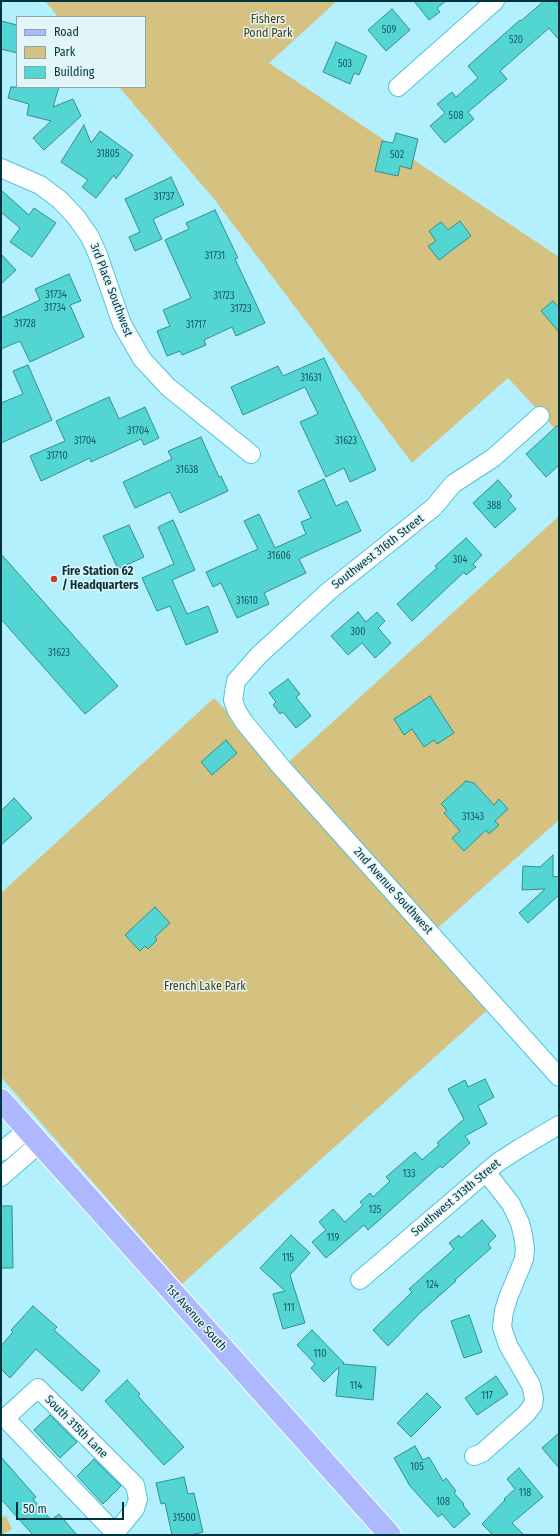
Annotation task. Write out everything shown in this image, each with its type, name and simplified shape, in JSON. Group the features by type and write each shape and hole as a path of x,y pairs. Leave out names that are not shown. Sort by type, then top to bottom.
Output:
{"main road":[{"name":"1st Avenue South","path":"1,1100 390,1535"}],"street":[{"path":"398,87 495,1"},
{"name":"3rd Place Southwest","path":"1,168 40,185 60,200 73,213 84,226 90,237 98,255 122,324 142,359 155,375 168,387 251,454"},
{"name":"Southwest 316th Street","path":"233,700 233,691 236,681 265,650 329,591 434,507 453,484 493,458 540,416"},
{"name":"2nd Avenue Southwest","path":"233,700 237,711 244,722 282,768 559,1077"},
{"name":"Southwest 313th Street","path":"360,1280 486,1172 516,1150 559,1125"},
{"path":"1,1152 33,1137"},
{"path":"1,1177 33,1137"},
{"path":"474,1456 482,1453 526,1414 533,1404 534,1395 531,1385 508,1345 502,1327 504,1311 508,1298 524,1259 525,1249 523,1235 520,1223 511,1204 486,1172"},
{"name":"South 315th Lane","path":"38,1388 135,1485 138,1498 135,1509 114,1534 5,1418 38,1388"}],"green space":[{"name":"Fishers Pond Park","path":"45,1 337,1 269,63 559,257 559,433 508,378 412,463 214,199 120,88 146,88 146,16 57,16"},
{"name":"French Lake Park","path":"559,516 559,820 431,934 494,1004 182,1284 1,1077 1,893 214,698 282,768"},
{"path":"6,1516 12,1529 1,1535 1,1518"}],"building":[{"path":"414,1 446,1 437,8 440,12 429,20"},
{"path":"544,1 555,1 559,6 559,40 549,28 500,71 507,79 468,112 474,119 445,143 430,126 445,113 437,104 452,92 456,97 478,78 468,66"},
{"path":"392,9 410,30 386,51 368,30"},
{"path":"1,21 16,25 16,53 1,49"},
{"path":"336,42 367,56 359,75 354,73 350,84 323,72"},
{"path":"11,87 59,88 53,107 73,99 81,116 44,150 33,138 51,121 27,115 29,104 8,98"},
{"path":"84,125 91,143 100,131 133,155 116,179 114,175 96,198 82,187 88,180 61,162"},
{"path":"396,133 418,139 411,169 400,166 398,176 375,171 382,141 393,143"},
{"path":"171,177 184,205 153,219 162,239 135,251 129,237 140,232 125,199"},
{"path":"1,190 29,215 34,208 56,223 32,257 10,242 20,228 1,212"},
{"path":"215,210 238,258 235,259 265,323 236,336 232,327 204,340 206,345 182,355 180,351 167,356 157,331 170,326 163,310 191,298 165,240 189,229 186,223"},
{"path":"460,221 471,236 439,260 428,246 436,241 429,231 441,222 448,230"},
{"path":"1,254 16,270 1,284"},
{"path":"69,274 81,301 70,305 84,337 30,362 20,341 1,349 1,318 40,300 35,289"},
{"path":"553,301 559,308 559,332 541,311"},
{"path":"324,358 376,470 350,482 344,468 326,477 300,422 318,414 305,387 243,415 231,387 278,366 283,376"},
{"path":"28,365 52,420 1,443 1,403 23,394 13,371"},
{"path":"109,397 119,419 145,407 159,438 144,445 141,439 91,462 90,458 41,481 30,456 65,441 56,421"},
{"path":"559,424 559,465 546,477 526,454"},
{"path":"201,437 219,477 221,476 228,491 180,513 170,492 135,508 123,482 172,459 168,451"},
{"path":"324,479 336,506 347,501 361,531 299,559 306,573 264,593 269,604 237,618 221,583 213,587 206,572 258,549 244,521 259,514 275,548 306,534 301,522 311,518 298,491"},
{"path":"498,480 512,496 508,500 516,509 495,528 473,503"},
{"path":"173,520 195,570 172,580 187,614 208,606 218,632 186,645 170,606 157,611 142,578 174,564 158,527"},
{"path":"129,525 144,557 118,569 103,536"},
{"path":"466,538 482,555 473,564 476,567 466,575 464,572 412,621 397,604 437,568 435,566"},
{"path":"1,554 118,686 85,714 1,619"},
{"path":"358,612 366,622 377,612 385,621 378,628 391,643 375,658 362,643 348,655 331,636"},
{"path":"288,679 300,694 296,697 311,716 296,728 283,712 280,714 273,705 276,702 269,693"},
{"path":"430,696 454,733 437,744 434,740 424,747 412,729 404,735 394,719"},
{"path":"226,740 237,753 212,775 201,762"},
{"path":"466,781 474,783 494,805 499,799 508,809 495,821 499,825 489,834 486,830 464,851 452,838 460,831 444,813 447,810 441,804"},
{"path":"14,798 32,818 1,845 1,811"},
{"path":"553,855 553,877 559,876 559,895 528,923 519,913 545,889 522,890 523,866 540,867"},
{"path":"155,907 170,923 155,937 157,940 148,949 145,946 140,951 125,935"},
{"path":"485,1079 494,1097 478,1106 487,1124 465,1136 470,1143 442,1168 440,1166 368,1230 364,1225 326,1258 312,1242 326,1230 319,1222 333,1209 345,1222 363,1205 360,1202 370,1193 373,1197 390,1181 386,1177 415,1152 422,1160 439,1145 437,1143 464,1119 448,1089 465,1080 468,1087"},
{"path":"1,1206 12,1206 13,1268 1,1268"},
{"path":"482,1220 496,1236 488,1244 491,1248 421,1312 388,1346 373,1330 412,1292 409,1289 454,1249 449,1243 459,1235 461,1238"},
{"path":"291,1235 310,1253 290,1275 305,1323 283,1329 273,1294 285,1291 260,1268"},
{"path":"33,1306 57,1327 54,1330 100,1371 82,1391 36,1349 10,1378 1,1369 1,1346 13,1332 11,1330"},
{"path":"469,1315 482,1352 464,1358 451,1321"},
{"path":"312,1330 344,1363 343,1364 376,1367 373,1400 336,1396 339,1367 324,1382 311,1368 315,1364 297,1345"},
{"path":"496,1376 508,1394 477,1415 465,1398"},
{"path":"127,1380 140,1394 138,1396 184,1447 164,1465 105,1401"},
{"path":"427,1393 441,1407 411,1437 397,1423"},
{"path":"50,1415 77,1442 60,1458 34,1430"},
{"path":"559,1433 559,1468 542,1448"},
{"path":"415,1446 423,1460 429,1457 443,1481 446,1478 456,1491 454,1493 464,1504 463,1505 470,1514 454,1528 442,1514 438,1517 410,1486 394,1458"},
{"path":"1,1457 36,1497 33,1499 51,1520 59,1514 77,1535 33,1535 1,1499"},
{"path":"94,1459 121,1486 103,1504 77,1476"},
{"path":"519,1468 543,1497 512,1523 524,1535 493,1535 482,1524 515,1489 507,1479"},
{"path":"184,1477 188,1494 194,1493 203,1532 191,1535 172,1535 165,1503 161,1504 156,1483"}],"place":[{"name":"Fire Station 62 / Headquarters","path":"54,579"}]}
